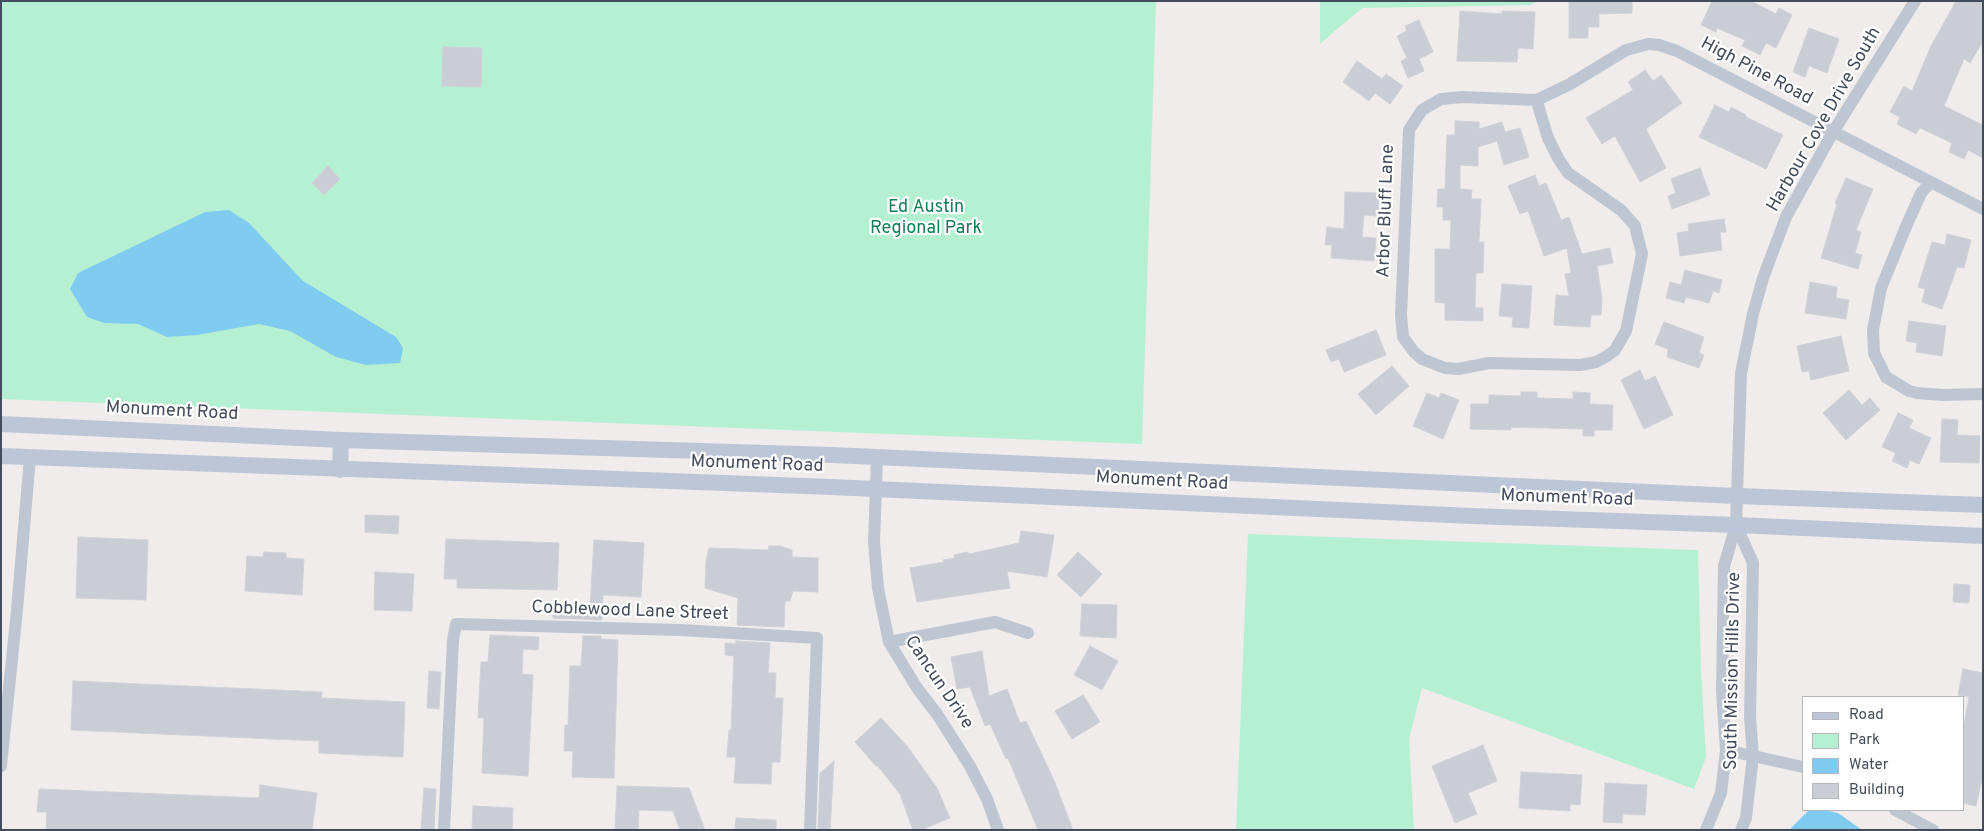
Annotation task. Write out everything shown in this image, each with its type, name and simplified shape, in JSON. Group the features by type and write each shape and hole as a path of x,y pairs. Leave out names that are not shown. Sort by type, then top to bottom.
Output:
{"street":[{"name":"Harbour Cove Drive South","path":"1736,525 1741,373 1753,314 1763,278 1786,217 1833,132 1915,1"},
{"name":"High Pine Road","path":"1538,100 1570,84 1626,50 1648,44 1659,45 1677,51 1983,209"},
{"name":"Arbor Bluff Lane","path":"1450,97 1538,100 1548,138 1568,173 1621,210 1635,226 1642,254 1626,331 1615,350 1596,362 1580,365 1490,363 1458,369 1444,368 1422,359 1408,345 1404,336 1401,315 1409,130 1422,110 1441,99 1450,97"},
{"path":"1930,183 1921,193 1882,288 1873,330 1874,353 1886,377 1909,391 1935,394 1983,394"},
{"name":"Monument Road","path":"1,424 341,440 877,458 1983,505"},
{"path":"340,470 341,440"},
{"name":"Monument Road","path":"1,456 1983,536"},
{"path":"1,766 30,457"},
{"name":"Cancun Drive","path":"877,458 874,523 877,580 889,642 917,688 946,727 970,766 987,799 998,830"},
{"name":"South Mission Hills Drive","path":"1706,830 1720,793 1726,750 1722,691 1724,566 1736,525"},
{"name":"South Mission Hills Drive","path":"1736,525 1753,563 1750,716 1753,756 1746,818 1741,830"},
{"path":"889,642 995,622 1028,633"},
{"name":"Cobblewood Lane Street","path":"444,830 452,640 456,624 680,630 817,638 810,830"},
{"path":"1726,750 1802,767"},
{"path":"1897,811 1924,828"}],"green space":[{"name":"Ed Austin Regional Park","path":"1,1 1156,1 1142,444 1,399"},
{"path":"1320,1 1538,1 1530,5 1362,8 1320,44"},
{"path":"1248,534 1698,550 1701,670 1706,757 1694,789 1422,688 1409,739 1414,830 1236,830"}],"water":[{"path":"229,210 249,223 303,281 396,337 403,348 400,363 366,365 336,357 290,331 259,324 197,335 167,337 138,324 104,323 87,317 70,289 78,273 205,212"},
{"path":"1808,811 1829,811 1838,813 1862,830 1789,830"}],"building":[{"path":"1569,1 1632,1 1632,13 1599,14 1599,27 1588,27 1588,38 1569,38"},
{"path":"1712,1 1751,1 1776,14 1779,8 1792,15 1776,48 1766,43 1760,55 1742,46 1745,40 1717,28 1716,32 1701,25"},
{"path":"1956,1 1983,1 1983,41 1970,63 1964,59 1944,106 1983,125 1983,158 1968,150 1964,159 1949,152 1952,143 1920,128 1916,134 1897,124 1900,117 1890,112 1904,86 1912,91 1931,46"},
{"path":"1460,11 1502,14 1502,11 1535,12 1533,49 1518,48 1517,62 1457,61"},
{"path":"1419,20 1433,52 1419,59 1424,71 1408,78 1401,61 1407,58 1397,36 1407,31 1405,26"},
{"path":"1809,28 1839,39 1827,73 1809,66 1805,77 1793,72"},
{"path":"443,47 482,48 481,87 442,86"},
{"path":"1357,61 1382,79 1386,74 1403,86 1390,104 1375,93 1369,101 1343,82"},
{"path":"1645,70 1653,81 1661,75 1682,103 1646,129 1666,168 1640,182 1615,136 1602,144 1586,118 1633,90 1628,82"},
{"path":"1715,105 1729,112 1731,107 1746,115 1746,117 1783,135 1766,169 1699,137"},
{"path":"1455,121 1479,122 1479,129 1502,122 1505,132 1520,128 1529,157 1504,165 1497,141 1478,147 1478,166 1460,165 1460,189 1472,190 1471,199 1481,199 1479,242 1484,242 1483,273 1476,273 1475,308 1483,308 1483,321 1445,320 1445,303 1435,302 1435,249 1450,249 1451,220 1443,220 1443,207 1437,207 1438,189 1445,189 1447,135 1455,135"},
{"path":"328,166 340,179 324,195 312,183"},
{"path":"1700,168 1710,195 1672,209 1668,196 1676,193 1671,179"},
{"path":"1535,175 1539,186 1546,183 1561,220 1569,217 1582,254 1610,248 1613,263 1597,266 1602,298 1601,315 1591,315 1590,327 1554,325 1556,295 1569,296 1565,274 1571,273 1567,248 1544,256 1528,211 1520,214 1508,186"},
{"path":"1846,178 1873,189 1856,230 1861,232 1855,253 1862,255 1858,269 1821,258 1837,204 1835,203"},
{"path":"1345,192 1379,193 1378,216 1364,215 1362,237 1376,238 1374,261 1331,258 1332,245 1325,245 1327,227 1344,229"},
{"path":"1724,219 1726,232 1720,232 1722,250 1680,256 1677,233 1689,231 1688,224"},
{"path":"1947,234 1971,240 1964,268 1957,267 1942,309 1922,302 1925,289 1918,287 1932,242 1945,245"},
{"path":"1685,270 1722,280 1719,293 1713,291 1709,303 1686,297 1684,303 1666,298 1670,282 1681,285"},
{"path":"1810,282 1837,287 1836,298 1849,300 1846,319 1805,313"},
{"path":"1502,284 1532,286 1529,328 1512,327 1513,317 1499,316"},
{"path":"1909,321 1946,326 1942,356 1916,352 1917,343 1906,341"},
{"path":"1664,322 1704,337 1699,353 1704,355 1699,368 1667,357 1668,349 1655,344"},
{"path":"1376,330 1386,355 1344,372 1339,359 1331,362 1326,350"},
{"path":"1841,336 1849,371 1811,380 1809,371 1802,372 1797,346"},
{"path":"1392,366 1409,386 1376,415 1358,394"},
{"path":"1640,370 1645,381 1655,376 1673,415 1644,429 1621,380"},
{"path":"1849,390 1862,405 1870,398 1880,410 1846,440 1823,413"},
{"path":"1521,392 1537,392 1537,398 1573,399 1573,392 1590,393 1590,404 1613,405 1612,430 1594,430 1594,436 1583,436 1583,429 1511,427 1511,430 1470,429 1471,404 1489,404 1489,395 1521,396"},
{"path":"1427,393 1439,398 1441,393 1459,400 1443,439 1413,426"},
{"path":"1898,413 1913,420 1909,428 1931,438 1919,464 1910,460 1907,468 1892,461 1896,453 1882,447"},
{"path":"1942,419 1958,420 1957,435 1980,436 1979,463 1940,462"},
{"path":"365,515 399,516 398,534 365,532"},
{"path":"1021,531 1054,535 1047,577 1007,571 1010,588 917,602 910,568 944,562 943,560 955,558 954,555 968,552 969,554 1019,543"},
{"path":"78,537 148,540 146,600 76,598"},
{"path":"446,539 559,543 557,590 457,588 457,579 444,579"},
{"path":"594,540 644,543 641,597 603,595 602,620 553,618 553,605 590,607"},
{"path":"769,546 780,546 792,550 792,557 818,558 818,592 793,591 790,601 785,601 784,627 737,625 738,598 705,588 706,561 709,548 768,550"},
{"path":"264,552 286,553 286,558 304,559 302,595 245,591 247,556 263,557"},
{"path":"1078,552 1102,574 1081,597 1057,575"},
{"path":"375,572 414,574 412,611 374,610"},
{"path":"1954,584 1970,585 1969,603 1953,602"},
{"path":"1082,604 1117,605 1116,638 1080,636"},
{"path":"490,635 539,637 538,650 523,649 522,674 533,675 528,776 482,773 484,718 478,718 481,662 488,662"},
{"path":"583,636 601,636 601,639 618,640 614,778 572,777 573,751 564,751 565,725 568,725 570,666 581,666"},
{"path":"736,641 770,643 768,673 776,673 775,698 783,698 780,762 772,762 771,784 734,783 736,757 727,757 729,730 731,730 734,656 725,655 725,643 736,644"},
{"path":"1090,646 1118,661 1102,690 1074,675"},
{"path":"982,651 989,696 1007,689 1020,723 1026,721 1053,778 1073,830 1038,830 1008,758 1006,759 990,724 985,726 970,687 957,689 951,657"},
{"path":"1963,669 1983,673 1983,783 1981,783 1976,806 1964,803 1964,725 1969,697 1958,695"},
{"path":"429,671 441,672 439,709 427,708"},
{"path":"73,681 322,692 321,698 405,702 403,757 319,753 319,741 71,730"},
{"path":"1083,695 1100,722 1072,739 1055,711"},
{"path":"881,718 907,746 937,788 950,818 921,830 913,830 900,794 877,765 855,742"},
{"path":"1483,745 1497,781 1468,793 1477,814 1455,823 1432,766"},
{"path":"834,761 830,830 818,830 820,773"},
{"path":"1521,772 1582,775 1580,805 1570,804 1570,811 1519,808"},
{"path":"1605,783 1647,785 1645,815 1623,814 1622,823 1603,822"},
{"path":"260,785 317,793 312,830 46,830 47,812 37,812 39,789 259,798"},
{"path":"617,786 689,788 705,830 680,830 673,811 639,810 638,830 615,830"},
{"path":"424,788 436,789 434,830 421,830"},
{"path":"473,806 513,808 512,830 472,830"},
{"path":"736,818 776,820 776,830 735,830"}]}
